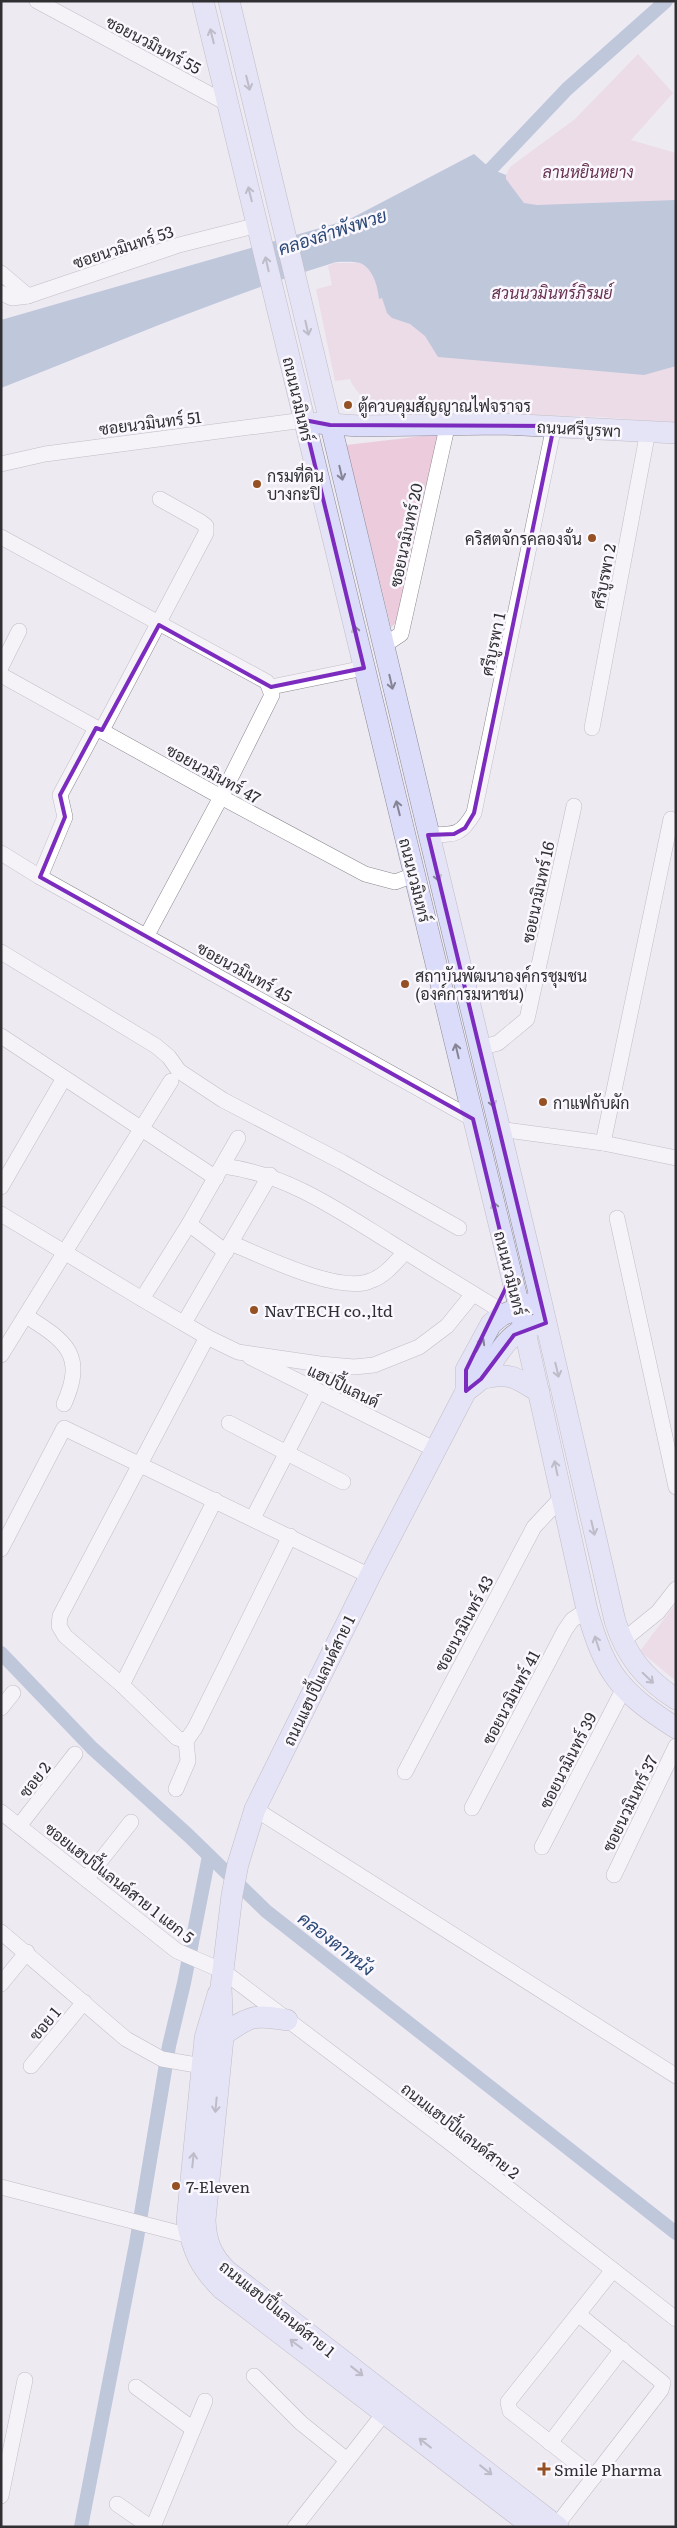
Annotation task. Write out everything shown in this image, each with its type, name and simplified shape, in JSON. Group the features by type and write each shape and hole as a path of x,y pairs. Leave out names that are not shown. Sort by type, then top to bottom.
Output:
{"main road":[{"name":"ถนนนวมินทร์","path":"203,1 540,1392 586,1610 600,1652 623,1690 645,1708 676,1728"},
{"name":"ถนนนวมินทร์","path":"229,1 621,1642 644,1675 658,1688 676,1699"},
{"name":"ถนนศรีบูรพา","path":"304,420 330,425 448,423 554,426 676,433"},
{"path":"493,1316 511,1276"},
{"name":"ถนนแฮปปี้แลนด์สาย 1","path":"474,1385 466,1370 493,1316 502,1315 519,1307 541,1301"},
{"path":"524,1328 546,1322"},
{"name":"ถนนแฮปปี้แลนด์สาย 1","path":"524,1328 502,1347 474,1385 434,1449 255,1809 238,1864 232,1895 222,1979 223,2035 211,2067 187,2221 226,2271 502,2493 533,2527"},
{"path":"474,1385 497,1374 514,1376 540,1392"},
{"name":"ถนนแฮปปี้แลนด์สาย 1","path":"211,2067 208,2023 222,1979"},
{"path":"223,2035 245,2019 262,2015 287,2020"},
{"name":"ถนนแฮปปี้แลนด์สาย 1","path":"198,2237 192,2247 200,2263 222,2289 385,2412 502,2493 556,2526"}],"street":[{"name":"ซอยนวมินทร์ 55","path":"37,1 228,104"},
{"name":"ซอยนวมินทร์ 53","path":"1,293 12,298 28,296 179,245 259,233"},
{"path":"1,273 28,296"},
{"name":"ซอยนวมินทร์ 51","path":"1,464 45,454 304,420"},
{"name":"ซอยนวมินทร์ 20","path":"382,642 392,640 401,634 448,423"},
{"name":"ศรีบูรพา 1","path":"428,835 454,834 465,828 474,813 554,426"},
{"name":"ศรีบูรพา 2","path":"592,728 648,431"},
{"path":"40,877 65,817 60,796 159,625 206,533 206,526 202,522 160,499"},
{"path":"1,537 159,625 267,682 271,687 272,695 221,798 147,935"},
{"path":"1,667 19,631"},
{"path":"271,687 364,668"},
{"name":"ซอยนวมินทร์ 47","path":"1,676 221,798 366,874 395,882 414,875"},
{"name":"ซอยนวมินทร์ 16","path":"480,1048 498,1043 527,1018 574,806"},
{"path":"603,1143 671,819"},
{"name":"ซอยนวมินทร์ 45","path":"1,853 40,877 147,935 473,1119"},
{"path":"1,952 156,1046 169,1057 179,1071 223,1100 342,1162 459,1228"},
{"path":"1,1036 141,1128 220,1172 270,1176 329,1204 473,1294 493,1316"},
{"path":"1,1186 64,1078"},
{"path":"1,1355 171,1081"},
{"path":"499,1129 603,1143 676,1158"},
{"path":"142,1299 189,1224 238,1138"},
{"path":"184,1323 270,1176"},
{"name":"แฮปปี้แลนด์","path":"1,1214 207,1337 434,1449"},
{"path":"617,1218 676,1487"},
{"path":"189,1224 228,1247 302,1273 352,1284 369,1282 386,1272 405,1252"},
{"path":"238,1352 320,1364 354,1367 374,1365 419,1347 446,1326 473,1294"},
{"path":"26,1316 61,1340 71,1353 74,1364 73,1384 64,1404"},
{"path":"186,1741 177,1738 122,1685 65,1636 59,1626 60,1616 207,1337"},
{"path":"252,1518 318,1392"},
{"path":"229,1422 343,1482"},
{"path":"1,1549 64,1428 370,1576"},
{"name":"ซอยนวมินทร์ 43","path":"405,1772 534,1527 562,1498"},
{"path":"122,1685 215,1500"},
{"path":"176,1789 188,1761 186,1741 195,1728 290,1536"},
{"path":"621,1642 658,1612 676,1589"},
{"name":"ซอยนวมินทร์ 41","path":"472,1808 565,1630 572,1620 586,1610"},
{"name":"ซอยนวมินทร์ 39","path":"542,1847 623,1690"},
{"path":"1,1708 13,1693"},
{"name":"ซอยนวมินทร์ 37","path":"614,1875 676,1746"},
{"name":"ซอย 2","path":"20,1826 76,1754"},
{"path":"255,1809 676,2076"},
{"name":"ซอยแฮปปี้แลนด์สาย 1 แยก 5","path":"1,1812 177,1951 222,1979"},
{"path":"86,1880 131,1822"},
{"path":"1,1932 27,1952 126,2039 162,2059 211,2067"},
{"path":"1,1984 27,1952"},
{"name":"ถนนแฮปปี้แลนด์สาย 2","path":"222,1979 287,2020 676,2319"},
{"name":"ซอย 1","path":"31,2066 84,2002"},
{"path":"1,2187 198,2237"},
{"path":"594,2477 510,2411 508,2402 613,2270"},
{"path":"556,2526 660,2390 663,2383 578,2314"},
{"path":"550,2443 622,2349"},
{"path":"254,2376 301,2423 347,2460"},
{"path":"1,2496 25,2380"},
{"path":"136,2387 193,2429"},
{"path":"117,2504 151,2527 206,2401"},
{"path":"295,2527 385,2412"}],"highlighted area":[{"path":"304,420 330,425 554,426 474,813 465,828 454,834 428,835 546,1323 514,1335 481,1379 466,1391 466,1370 511,1277 473,1119 40,877 65,817 60,795 96,728 102,730 159,625 271,687 364,668"}],"green space":[{"name":"สวนนวมินทร์ภิรมย์","path":"638,54 673,93 631,140 676,153 676,423 601,417 460,413 450,405 435,405 426,412 371,414 367,403 350,379 335,381 316,289 332,285 328,266 334,263 360,263 506,175 510,167 575,119"},
{"path":"441,434 401,619 391,627 346,445"},
{"path":"676,1603 676,1681 640,1651"}],"water":[{"name":"คลองลำพังพวย","path":"474,154 491,169 506,175 506,179 524,203 537,205 676,200 676,366 644,375 438,357 425,336 410,324 392,318 387,313 382,298 379,299 376,284 371,273 365,265 343,262 333,263 291,276 208,306 1,388 1,320 348,220"}],"waterway":[{"path":"476,181 491,169 567,89 666,1"},
{"name":"คลองตาหนัง","path":"1,1653 92,1748 189,1836 266,1911 676,2233"},
{"path":"81,2527 136,2244 169,2046 184,1983 209,1856"}],"place":[{"name":"ตู้ควบคุมสัญญาณไฟจราจร","path":"348,405"},
{"name":"กรมที่ดิน บางกะปิ","path":"257,484"},
{"name":"คริสตจักรคลองจั่น","path":"592,538"},
{"name":"สถาบันพัฒนาองค์กรชุมชน (องค์การมหาชน)","path":"405,984"},
{"name":"กาแฟกับผัก","path":"543,1102"},
{"name":"NavTECH co.,ltd","path":"254,1310"},
{"name":"7-Eleven","path":"176,2186"},
{"name":"Smile Pharma","path":"544,2469"}],"park label":[{"name":"ลานหยินหยาง","path":"588,171"}]}
